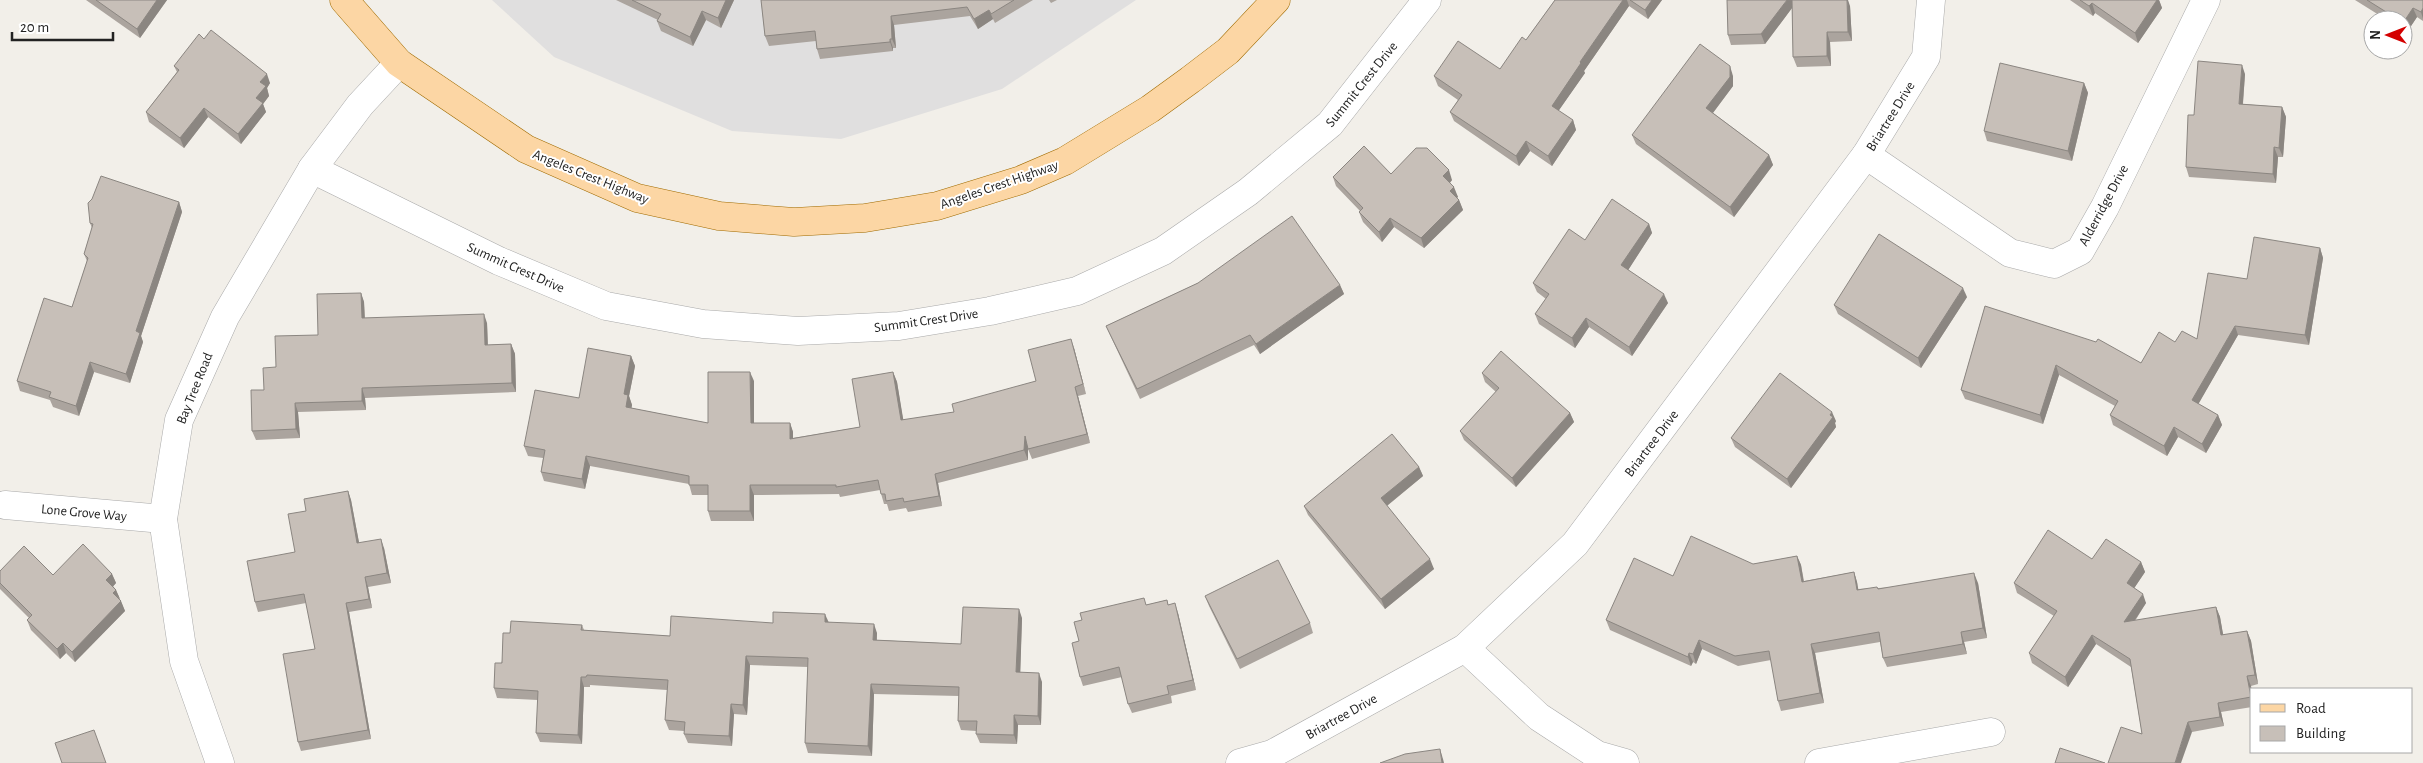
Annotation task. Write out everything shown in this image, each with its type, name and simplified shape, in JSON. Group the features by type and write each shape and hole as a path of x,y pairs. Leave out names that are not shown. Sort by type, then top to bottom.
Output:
{"main road":[{"name":"Angeles Crest Highway","path":"344,0 399,63 526,149 637,198 720,216 794,222 865,218 937,206 1020,180 1065,161 1150,110 1228,50 1276,0"}],"street":[{"name":"Summit Crest Drive","path":"312,169 500,261 606,306 703,324 798,331 899,326 990,311 1078,291 1164,252 1248,192 1330,124 1427,0"},
{"name":"Briartree Drive","path":"1240,763 1272,754 1465,648 1575,544 1866,155 1926,57 1931,0"},
{"name":"Alderridge Drive","path":"1866,155 2010,253 2054,264 2080,250 2104,207 2201,9"},
{"name":"Bay Tree Road","path":"220,763 184,661 163,519 179,420 225,317 312,169 360,105 399,63"},
{"name":"Lone Grove Way","path":"5,505 163,519"},
{"path":"1465,648 1539,717 1597,755 1625,763"},
{"path":"1819,763 1991,732"}],"shaded area":[{"path":"492,0 1136,0 1002,89 841,139 732,131 554,57"}],"building":[{"path":"96,0 157,0 137,29"},
{"path":"632,0 726,0 718,18 702,11 690,37 657,21 661,14"},
{"path":"761,0 1014,0 991,14 989,10 974,19 967,7 891,16 892,39 890,39 890,42 817,49 815,31 765,36"},
{"path":"1555,0 1623,0 1552,106 1573,120 1548,156 1526,141 1516,156 1450,112 1462,95 1434,76 1458,41 1500,69 1522,37 1526,40"},
{"path":"1630,0 1652,0 1645,10"},
{"path":"1727,0 1787,0 1761,34 1728,35"},
{"path":"1792,0 1847,0 1848,32 1827,32 1827,56 1793,57"},
{"path":"2080,0 2157,0 2135,33 2092,3 2089,6"},
{"path":"2367,0 2423,0 2421,12 2413,8 2412,10 2383,10"},
{"path":"211,30 267,74 260,82 266,86 256,98 263,103 238,134 204,108 180,138 146,112 179,70 174,66 199,34 204,39"},
{"path":"1700,44 1730,66 1730,77 1706,108 1769,155 1730,207 1632,135"},
{"path":"2198,61 2242,65 2239,104 2282,107 2279,148 2274,147 2273,174 2186,167 2188,115 2194,115"},
{"path":"2000,63 2084,83 2068,151 1984,131"},
{"path":"1364,146 1391,174 1416,148 1427,148 1449,170 1443,176 1454,187 1450,191 1459,200 1421,238 1390,218 1379,232 1359,212 1363,208 1333,177"},
{"path":"101,176 179,202 136,331 140,333 126,374 90,362 76,406 49,397 51,392 17,381 44,298 72,307 88,258 84,254 93,224 90,223 88,203 92,199"},
{"path":"1612,199 1649,224 1621,265 1664,294 1629,347 1586,318 1572,338 1535,314 1549,294 1533,283 1569,229 1585,240"},
{"path":"1292,216 1340,285 1256,344 1250,335 1137,389 1106,326 1198,283"},
{"path":"1879,234 1963,288 1918,358 1834,305"},
{"path":"2254,237 2320,248 2305,335 2235,326 2192,400 2218,415 2202,444 2174,427 2164,446 2110,415 2118,401 2056,365 2040,415 1961,390 1985,306 2096,342 2098,339 2141,363 2159,332 2175,342 2182,331 2197,339 2208,273 2247,279"},
{"path":"361,293 362,318 484,314 485,345 511,344 512,383 362,388 362,401 295,403 296,429 252,431 251,390 264,390 263,368 276,367 275,336 318,335 317,294"},
{"path":"1071,339 1083,384 1075,387 1087,434 1028,449 1025,436 1024,450 935,474 939,496 904,502 903,498 886,501 885,494 881,494 878,480 836,487 836,485 750,485 750,511 708,511 708,485 689,485 689,476 586,456 582,479 541,472 545,450 524,446 535,390 579,398 588,348 631,356 624,394 628,395 626,407 708,423 708,372 750,372 751,423 790,423 790,439 860,427 852,379 893,372 901,420 954,412 952,404 1036,381 1028,350"},
{"path":"1501,351 1570,413 1512,478 1460,431 1499,388 1482,373"},
{"path":"1780,373 1832,412 1830,415 1833,417 1787,479 1731,438"},
{"path":"1392,434 1419,467 1381,498 1430,559 1381,599 1304,506"},
{"path":"348,491 357,543 381,539 387,573 365,577 369,599 346,603 368,730 298,742 283,654 315,649 304,594 255,602 247,561 295,552 288,514 306,511 304,499"},
{"path":"2048,530 2092,559 2106,539 2141,562 2127,583 2143,594 2124,622 2216,607 2221,635 2247,631 2255,675 2247,676 2250,697 2218,703 2220,717 2188,722 2175,763 2108,763 2121,727 2142,734 2130,659 2092,635 2065,677 2029,653 2057,611 2014,583"},
{"path":"1691,536 1753,564 1797,556 1802,582 1854,572 1857,590 1877,587 1878,589 1974,573 1983,628 1961,632 1963,644 1883,658 1879,632 1811,644 1820,693 1778,701 1769,651 1735,656 1699,640 1693,654 1689,653 1688,657 1606,620 1634,558 1673,576"},
{"path":"83,544 112,574 106,580 116,590 113,593 121,601 72,652 63,643 57,649 27,620 32,615 0,583 0,571 24,546 53,575"},
{"path":"1278,560 1310,623 1237,659 1205,596"},
{"path":"1144,598 1146,605 1167,600 1168,605 1175,603 1193,680 1167,686 1169,694 1128,704 1119,667 1080,677 1072,643 1079,641 1074,622 1082,620 1080,613"},
{"path":"963,607 1019,609 1016,672 1039,673 1038,716 1014,715 1014,735 976,734 977,721 958,721 959,687 871,684 868,746 805,743 808,658 746,656 743,705 731,704 729,736 684,734 685,722 665,720 668,680 587,675 586,677 581,677 578,735 536,733 538,691 494,688 495,663 502,663 503,633 510,633 511,621 582,625 581,630 670,636 671,616 773,623 773,612 825,614 825,622 874,624 873,640 961,644"},
{"path":"94,730 106,763 62,763 55,743"},
{"path":"2060,748 2105,763 2055,763"},
{"path":"1440,749 1442,763 1380,763 1405,754"}]}
